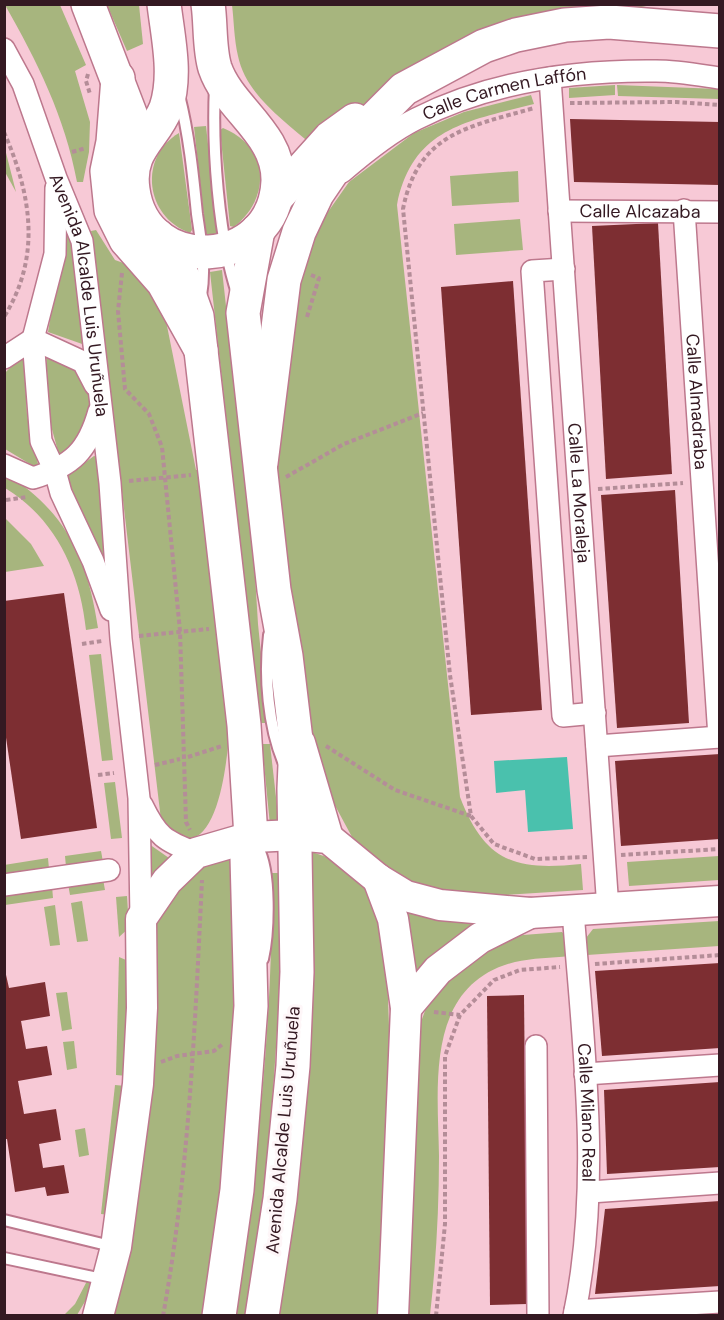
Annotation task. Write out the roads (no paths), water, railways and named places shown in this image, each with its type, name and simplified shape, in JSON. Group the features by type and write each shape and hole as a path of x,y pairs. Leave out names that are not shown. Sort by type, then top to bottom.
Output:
{"main road":[{"path":"88,4 131,116 137,153"},
{"name":"Avenida Alcalde Luis Uruñuela","path":"164,4 171,63 166,106 159,124 146,137 137,153 133,171 133,189 137,207 146,223 158,236 183,277 197,316 244,725 251,837 247,857 251,1006 237,1190 219,1316"},
{"name":"Avenida Alcalde Luis Uruñuela","path":"208,4 215,68 233,97 269,145 276,162 278,180 276,198"},
{"path":"158,236 184,250 214,251 239,244 258,230 269,215 276,198 330,138 404,89 484,46 516,35 565,25 609,22 720,31"},
{"path":"118,78 113,142 106,171 111,210 126,240 164,282 201,350"},
{"path":"272,471 284,280 299,232 316,194 355,138 404,89"},
{"name":"Avenida Alcalde Luis Uruñuela","path":"258,230 243,313 272,471 274,590 306,735 294,789 297,972 293,1066 280,1199 262,1316"}],"street":[{"path":"4,49 23,84 56,178"},
{"name":"Calle Carmen Laffón","path":"316,194 363,154 414,120 473,94 549,78 657,71 720,78"},
{"name":"Calle La Moraleja","path":"549,78 608,909"},
{"name":"Avenida Alcalde Luis Uruñuela","path":"56,178 55,254 33,339 41,441 55,471 61,493 93,561 121,639"},
{"name":"Avenida Alcalde Luis Uruñuela","path":"56,178 82,241 110,483 121,639 139,798 142,1008 138,1084 116,1247 98,1316"},
{"name":"Calle Almadraba","path":"684,210 719,737"},
{"name":"Calle Alcazaba","path":"559,211 720,212"},
{"path":"564,268 532,271 544,447 563,716 595,713"},
{"path":"4,358 33,339 84,362 100,399 92,434 76,457 55,471 33,478 4,465"},
{"name":"Avenida Alcalde Luis Uruñuela","path":"306,735 328,838"},
{"path":"597,746 719,737"},
{"name":"Avenida Alcalde Luis Uruñuela","path":"139,798 154,830 196,862"},
{"path":"141,919 167,881 196,862 251,837 296,835 328,838 378,879 406,896 440,906 530,914 720,901"},
{"path":"4,885 109,870"},
{"path":"378,879 393,920 406,1008 393,1316"},
{"name":"Calle Milano Real","path":"573,911 585,1074 590,1192 574,1313"},
{"path":"406,1008 438,970 480,938 530,914"},
{"path":"536,1046 538,1316"},
{"path":"585,1074 720,1065"},
{"path":"590,1192 720,1184"},
{"path":"574,1313 720,1302"}],"lane":[{"name":"Avenida Alcalde Luis Uruñuela","path":"171,63 189,133 214,251 228,267 243,313"},
{"name":"Avenida Alcalde Luis Uruñuela","path":"197,316 204,276 214,251 212,128 215,68"},
{"path":"274,590 266,657 275,742 294,789"},
{"path":"4,1220 116,1247"},
{"path":"4,1258 107,1280"}]}
